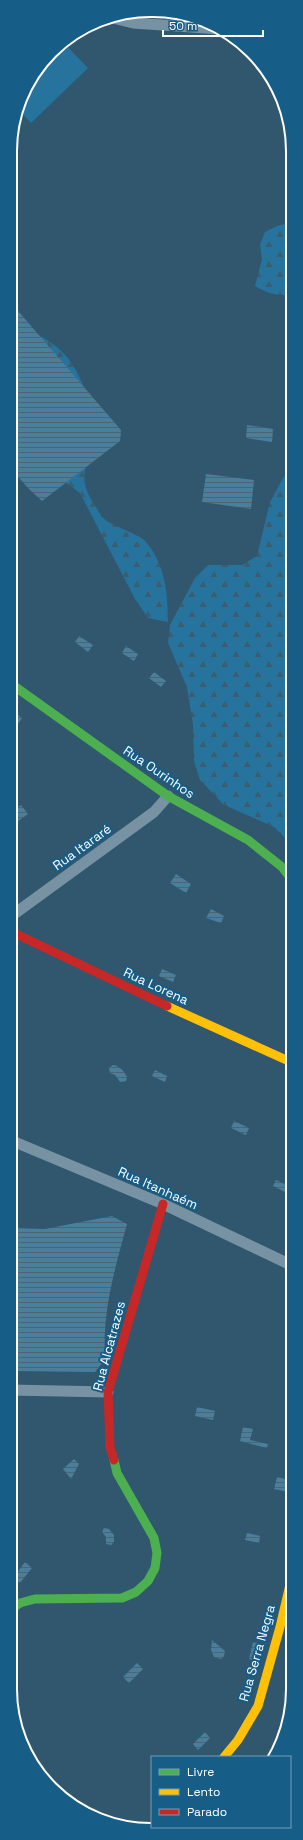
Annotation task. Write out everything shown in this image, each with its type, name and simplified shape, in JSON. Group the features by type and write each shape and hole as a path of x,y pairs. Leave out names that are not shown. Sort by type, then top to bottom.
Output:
{"street":[{"path":"123,21 133,23 205,28"},
{"name":"Rua Ourinhos","path":"17,688 168,796 248,840 286,873"},
{"name":"Rua Itararé","path":"17,912 154,812 168,796"},
{"name":"Rua Lorena","path":"17,934 133,990 286,1059"},
{"name":"Rua Itanhaém","path":"17,1143 163,1204 286,1263"},
{"name":"Rua Alcatrazes","path":"17,1605 35,1599 122,1598 136,1592 148,1581 155,1568 157,1553 154,1538 118,1472 110,1447 108,1392 163,1204"},
{"path":"17,1390 108,1392"},
{"name":"Rua Serra Negra","path":"225,1756 238,1740 258,1706 286,1602"}],"green space":[{"path":"68,47 88,68 31,123 23,114 27,100 35,84 50,63"},
{"path":"286,224 286,295 269,293 255,286 262,259 260,245 265,232"},
{"path":"34,332 53,344 66,356 76,371 96,412 111,429 122,435 102,438 87,464 84,479 86,488 99,513 107,521 142,539 152,550 164,579 168,622 148,618 135,599 80,493 28,455"},
{"path":"286,473 286,839 274,827 224,805 200,780 194,761 193,725 187,687 168,643 170,625 195,578 208,565 242,565 257,556 270,502"}],"shaded area":[{"path":"17,310 121,430 120,441 42,501 17,476"},
{"path":"247,425 273,429 272,442 246,438"},
{"path":"206,474 254,480 251,509 202,502"},
{"path":"79,636 93,645 88,652 75,642"},
{"path":"126,646 138,654 134,661 122,653"},
{"path":"154,672 166,681 161,687 149,678"},
{"path":"17,714 22,718 17,726"},
{"path":"21,805 28,814 17,822 17,808"},
{"path":"176,874 191,884 186,893 170,883"},
{"path":"211,909 224,916 221,923 206,918"},
{"path":"162,969 176,975 173,982 159,976"},
{"path":"113,1065 118,1066 123,1071 127,1077 126,1081 120,1082 115,1075 110,1073 109,1068"},
{"path":"155,1070 167,1076 165,1082 152,1076"},
{"path":"234,1121 249,1128 246,1135 231,1128"},
{"path":"276,1180 286,1185 286,1192 273,1186"},
{"path":"112,1216 127,1224 107,1307 105,1324 105,1359 95,1372 17,1371 17,1228 45,1229"},
{"path":"197,1407 215,1411 213,1420 195,1416"},
{"path":"243,1427 253,1429 250,1440 268,1444 267,1448 240,1441"},
{"path":"74,1459 79,1464 71,1479 63,1469"},
{"path":"277,1477 286,1479 286,1492 274,1489"},
{"path":"104,1528 109,1529 114,1535 114,1542 111,1545 106,1544 106,1537 102,1532"},
{"path":"247,1533 260,1536 259,1543 245,1540"},
{"path":"25,1562 32,1568 20,1583 17,1581 17,1573"},
{"path":"212,1640 225,1651 224,1656 221,1659 214,1657 211,1650"},
{"path":"253,1642 258,1643 255,1661 249,1659"},
{"path":"137,1663 143,1669 129,1683 123,1677"},
{"path":"205,1732 210,1738 198,1750 193,1744"}],"traffic: fast":[{"path":"17,688 168,796 248,840 282,867 286,872"},
{"path":"17,1605 35,1599 122,1598 136,1592 148,1581 155,1568 157,1553 154,1538 117,1473 114,1460"}],"traffic: slow":[{"path":"167,1006 286,1060"},
{"path":"225,1756 238,1740 258,1706 286,1602"}],"traffic: jam":[{"path":"17,934 167,1006"},
{"path":"114,1460 110,1447 108,1392 163,1204"}]}
